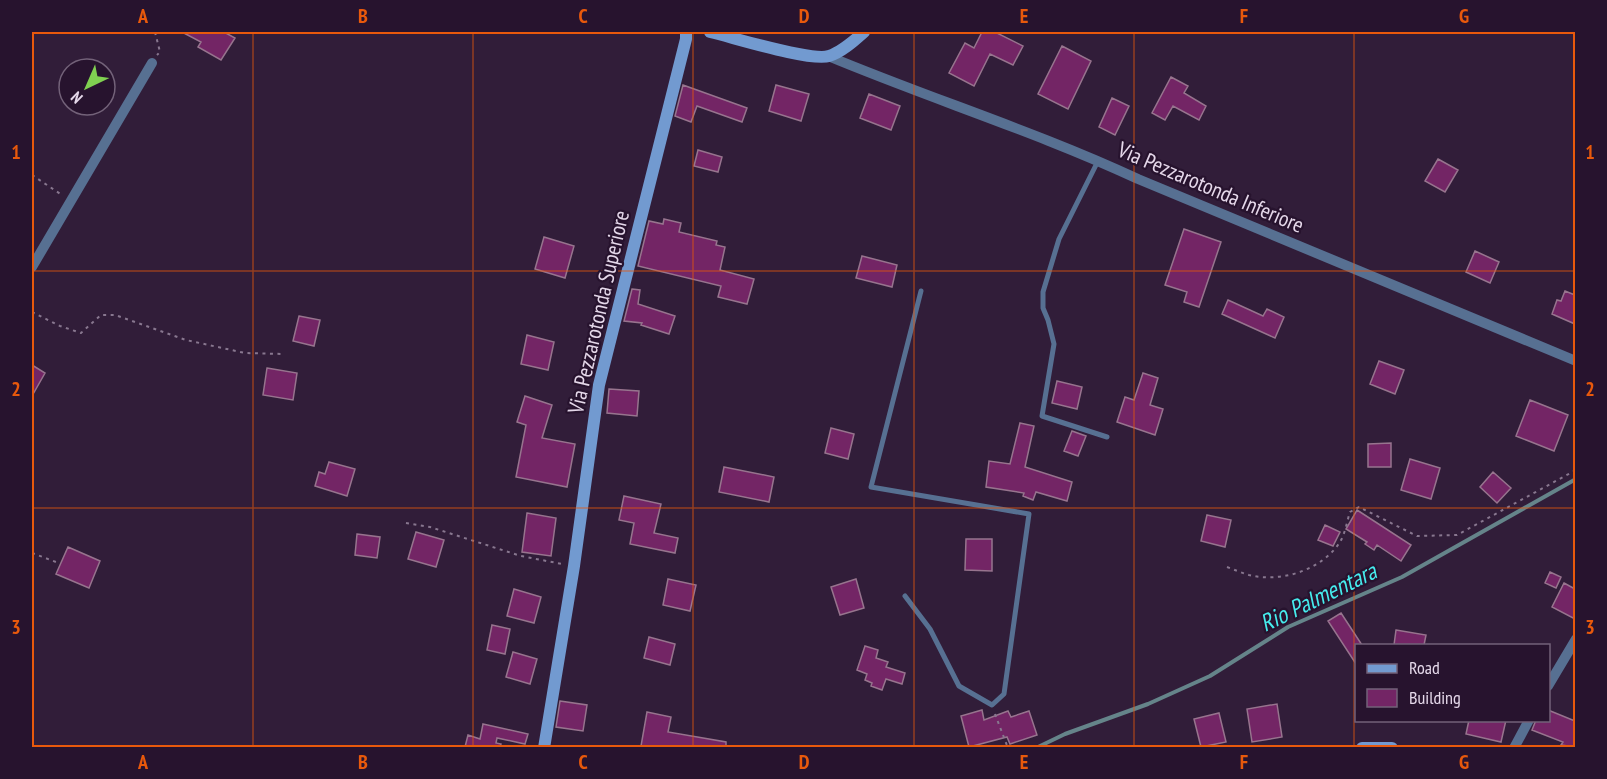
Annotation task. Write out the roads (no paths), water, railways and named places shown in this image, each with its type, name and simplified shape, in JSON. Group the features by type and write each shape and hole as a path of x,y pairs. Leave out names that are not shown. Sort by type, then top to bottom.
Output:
{"street":[{"name":"Via Pezzarotonda Superiore","path":"544,747 574,566 599,385 686,32"},
{"path":"710,32 791,53 828,57 864,32"},
{"name":"Via Pezzarotonda Inferiore","path":"828,57 1098,160 1138,179 1575,361"},
{"path":"32,267 152,63"},
{"path":"1550,683 1575,639"},
{"path":"1514,747 1528,722"},
{"path":"1362,747 1392,747"}],"lane":[{"path":"1098,160 1059,239 1043,292 1043,308 1054,344 1042,416 1107,437"},
{"path":"905,596 930,629 959,686 992,705 1004,694 1029,514 871,487 921,291"}],"waterway":[{"name":"Rio Palmentara","path":"1036,748 1065,734 1148,704 1210,676 1288,627 1402,577 1576,479"}]}
